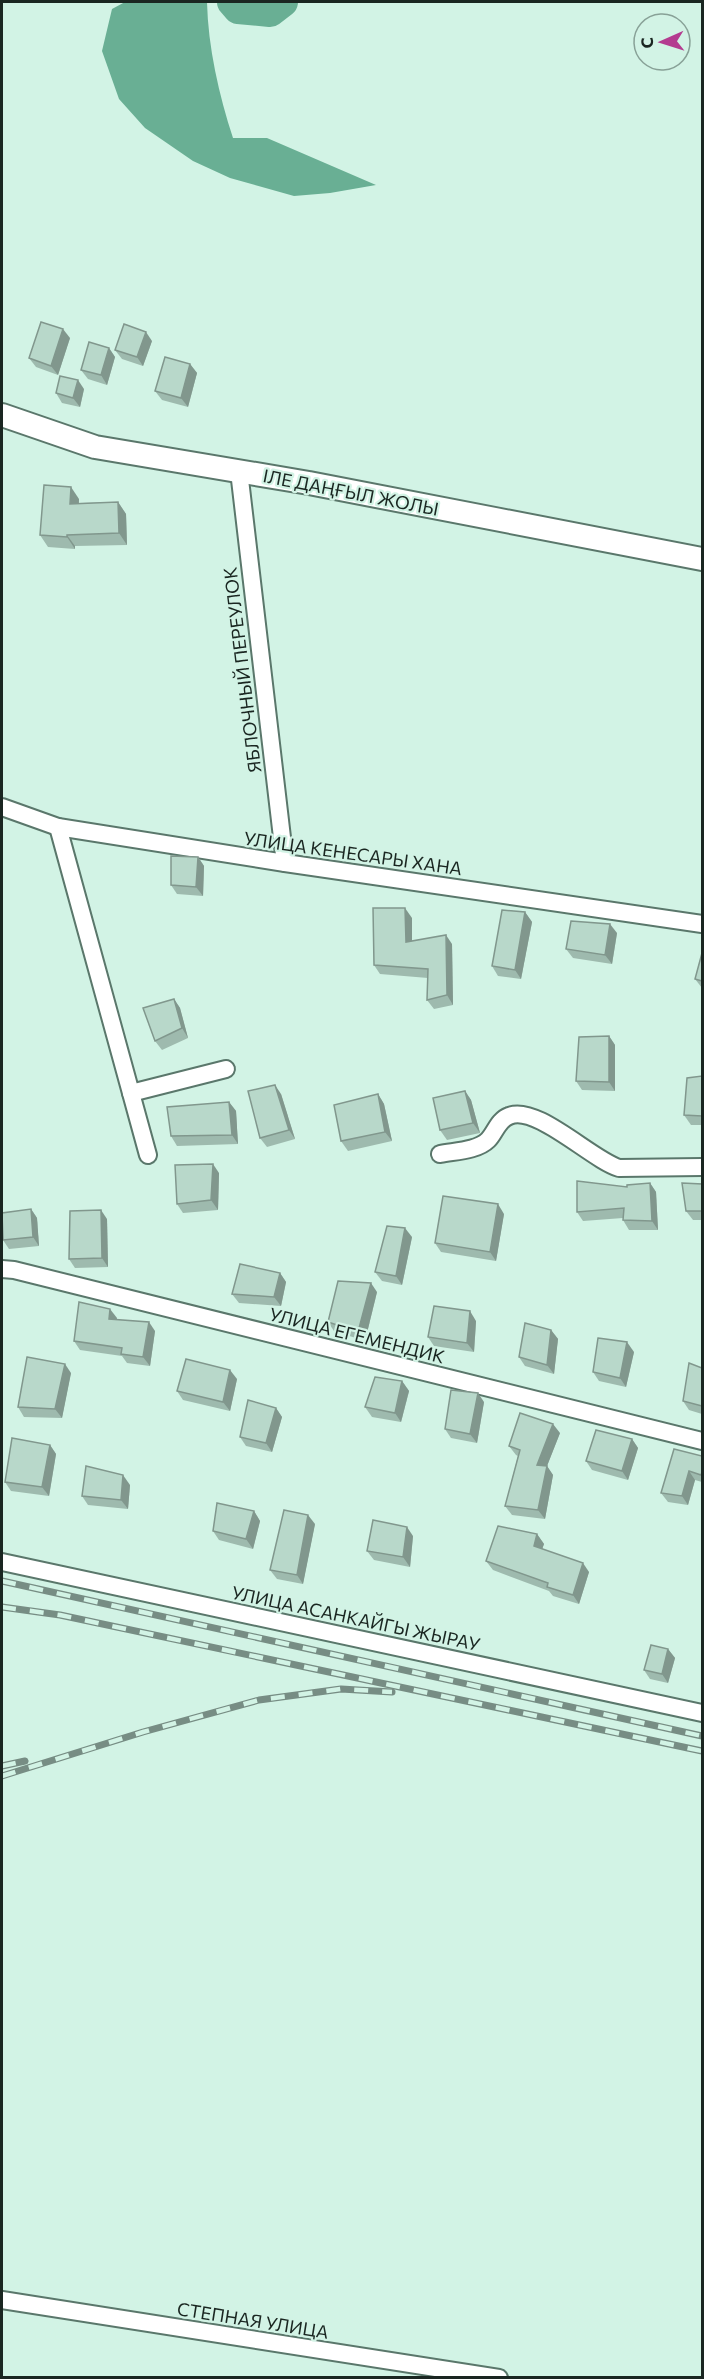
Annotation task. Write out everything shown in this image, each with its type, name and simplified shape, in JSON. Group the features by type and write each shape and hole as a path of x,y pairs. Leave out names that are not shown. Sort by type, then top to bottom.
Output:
{"main road":[{"name":"ІЛЕ ДАҢҒЫЛ ЖОЛЫ","path":"2,415 95,447 239,471 702,559"}],"street":[{"name":"ЯБЛОЧНЫЙ ПЕРЕУЛОК","path":"239,471 285,863"},
{"name":"УЛИЦА КЕНЕСАРЫ ХАНА","path":"2,807 58,827 702,924"},
{"path":"58,827 148,1155"},
{"path":"131,1093 226,1068"},
{"path":"440,1154 475,1147 487,1141 506,1117 517,1113 572,1137 606,1164 619,1168 702,1167"},
{"name":"УЛИЦА ЕГЕМЕНДИК","path":"2,1269 14,1270 702,1441"},
{"name":"УЛИЦА АСАНКАЙГЫ ЖЫРАУ","path":"2,1562 702,1713"},
{"name":"СТЕПНАЯ УЛИЦА","path":"2,2300 499,2378"}],"shaded area":[{"path":"125,2 207,2 215,71 233,138 267,138 376,185 330,193 294,196 230,178 193,161 145,128 119,99 102,51 112,9"}],"building":[{"path":"41,322 63,329 51,366 29,358"},
{"path":"124,324 146,332 137,357 115,350"},
{"path":"89,342 109,348 101,375 81,370"},
{"path":"165,357 190,364 181,398 155,391"},
{"path":"60,376 78,380 73,398 56,393"},
{"path":"44,485 71,487 70,504 118,502 119,533 67,535 67,537 40,535"},
{"path":"171,856 198,857 196,887 171,885"},
{"path":"373,908 405,908 406,942 446,935 447,995 427,1000 428,969 374,965"},
{"path":"502,910 525,912 515,970 492,966"},
{"path":"571,921 610,924 605,955 566,949"},
{"path":"702,953 702,981 695,979"},
{"path":"174,999 182,1028 155,1041 143,1008"},
{"path":"609,1036 609,1082 576,1081 579,1037"},
{"path":"702,1076 702,1116 684,1115 687,1078"},
{"path":"275,1085 289,1130 260,1138 248,1091"},
{"path":"465,1091 473,1123 440,1130 433,1098"},
{"path":"378,1094 385,1132 341,1141 334,1105"},
{"path":"229,1102 232,1135 171,1136 167,1107"},
{"path":"213,1164 211,1200 177,1204 175,1165"},
{"path":"577,1181 627,1187 627,1185 650,1183 652,1221 623,1220 624,1208 577,1212"},
{"path":"682,1183 702,1184 702,1211 686,1211"},
{"path":"443,1196 498,1204 490,1252 435,1243"},
{"path":"31,1209 33,1237 3,1240 2,1213"},
{"path":"101,1210 102,1258 69,1259 70,1211"},
{"path":"387,1226 405,1228 396,1276 375,1272"},
{"path":"240,1264 280,1273 274,1297 232,1294"},
{"path":"338,1281 371,1283 358,1332 328,1322"},
{"path":"79,1302 110,1309 109,1319 149,1322 143,1357 121,1354 122,1348 74,1341"},
{"path":"434,1306 470,1311 467,1343 428,1337"},
{"path":"525,1323 551,1330 547,1365 519,1357"},
{"path":"598,1338 627,1342 620,1378 593,1372"},
{"path":"27,1357 65,1364 55,1409 18,1407"},
{"path":"186,1359 230,1370 223,1402 177,1391"},
{"path":"689,1363 702,1368 702,1406 683,1401"},
{"path":"375,1377 402,1381 395,1413 365,1407"},
{"path":"451,1390 478,1393 470,1434 445,1429"},
{"path":"248,1400 276,1408 266,1443 240,1437"},
{"path":"520,1413 553,1424 537,1465 547,1466 538,1510 505,1506 520,1450 509,1446"},
{"path":"596,1430 632,1439 622,1471 586,1461"},
{"path":"12,1438 50,1445 42,1487 5,1482"},
{"path":"674,1449 702,1456 701,1475 689,1471 682,1496 661,1493"},
{"path":"86,1466 123,1475 121,1500 82,1496"},
{"path":"217,1503 254,1511 246,1539 213,1531"},
{"path":"284,1510 308,1515 297,1575 270,1570"},
{"path":"373,1520 407,1527 403,1557 367,1551"},
{"path":"498,1526 537,1534 534,1546 583,1563 573,1595 547,1587 548,1583 486,1561"},
{"path":"651,1645 668,1649 662,1674 644,1670"}],"waterway":[{"path":"232,2 238,9 270,12 283,2"}],"railway":[{"path":"2,1581 702,1736"},
{"path":"2,1607 60,1615 702,1751"},
{"path":"2,1776 143,1732 259,1700 341,1689 392,1692"},
{"path":"2,1766 25,1761"}]}
